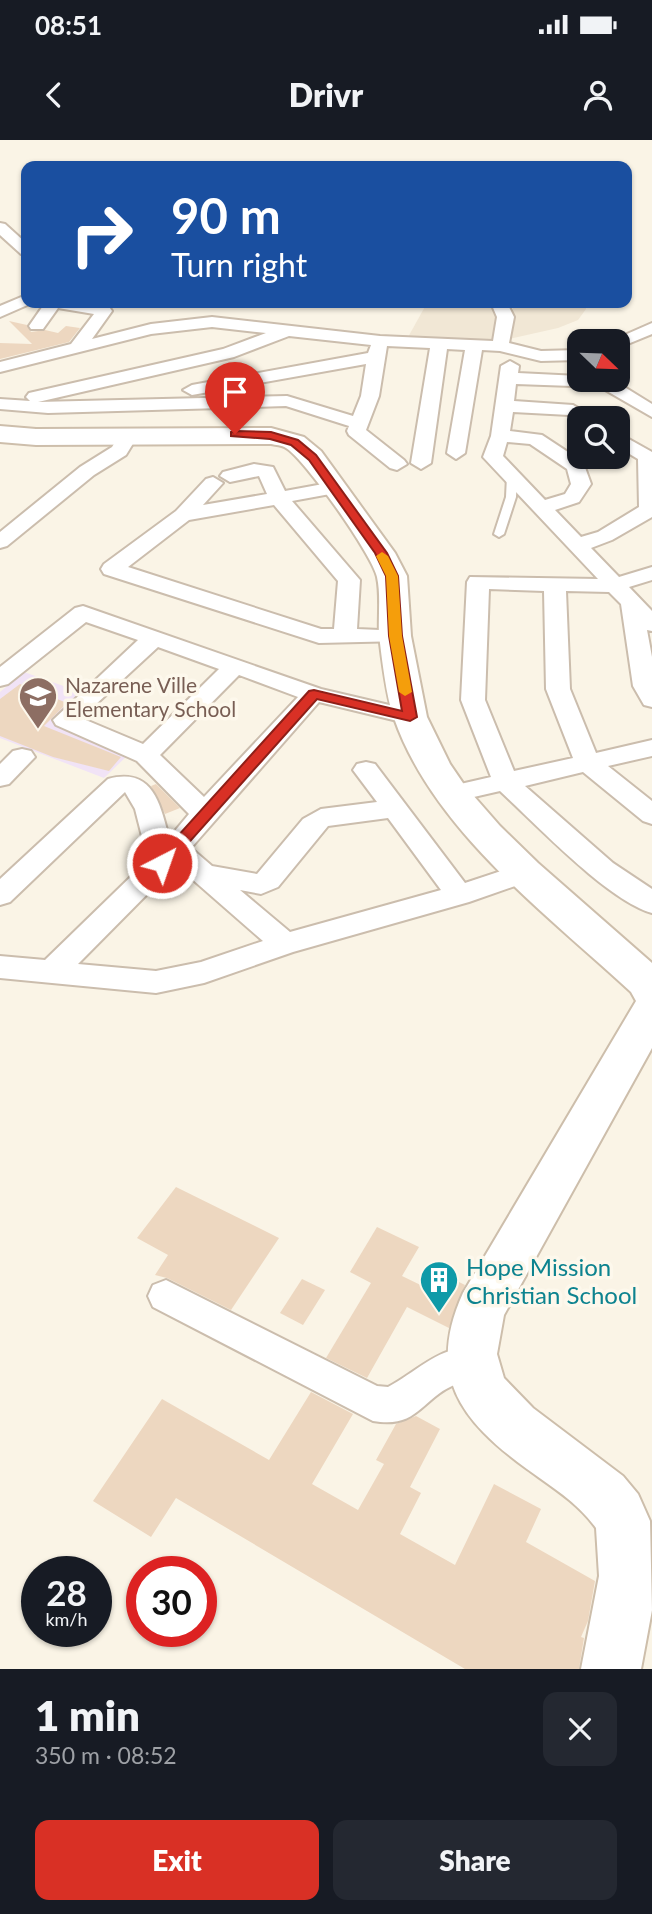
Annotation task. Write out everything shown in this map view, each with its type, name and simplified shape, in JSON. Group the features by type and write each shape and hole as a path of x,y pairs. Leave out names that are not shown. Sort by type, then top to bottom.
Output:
{"street":[{"path":"0,227 21,246"},
{"path":"0,312 21,302"},
{"path":"37,326 50,308"},
{"path":"77,348 104,311 87,308"},
{"path":"500,346 506,319 503,308"},
{"path":"0,367 151,329 212,322 286,331 378,349"},
{"path":"630,338 652,328"},
{"path":"1,412 228,353 286,331"},
{"path":"102,407 378,349 439,345 500,346 541,356 567,355"},
{"path":"421,463 439,345"},
{"path":"456,453 474,347"},
{"path":"378,349 370,396 356,430 397,464"},
{"path":"652,412 604,382 509,372 500,436 494,457 652,624"},
{"path":"1,412 48,408 287,401 357,423"},
{"path":"504,406 567,410"},
{"path":"1,412 36,437 271,436 295,442 313,457 381,553 392,576 395,636 410,717 433,766 452,794 525,872 648,983 652,992"},
{"path":"500,436 536,439 576,466 581,484 572,498 542,508"},
{"path":"0,542 87,471 119,451 128,437"},
{"path":"578,545 605,536 649,509 647,457 630,446"},
{"path":"345,636 349,580 278,497 266,471 254,470 221,479 183,515 112,569 319,636 345,636 395,636"},
{"path":"183,515 334,488"},
{"path":"652,573 614,585 555,586 478,582 472,700 506,782 603,870 652,903"},
{"path":"555,586 558,689 588,763 652,815"},
{"path":"632,603 645,686 652,700"},
{"path":"0,679 83,613 314,694 410,717"},
{"path":"155,637 65,720 146,755 204,813"},
{"path":"146,755 236,665"},
{"path":"51,972 169,856 204,813 314,694"},
{"path":"452,794 652,748"},
{"path":"0,778 22,757"},
{"path":"366,770 459,895"},
{"path":"0,895 117,785 125,783 138,789 169,856 202,873 285,944"},
{"path":"202,873 261,884 268,880 316,821 335,814 393,809"},
{"path":"0,967 156,982 204,972 285,944 459,895 525,872"},
{"path":"611,1669 626,1589 629,1552 621,1519 598,1488 500,1416 483,1393 472,1364 472,1337 481,1309 652,1010"},
{"path":"166,1296 373,1403 391,1406 413,1394 437,1374 472,1364"}],"lane":[{"path":"499,534 511,496 512,476"}],"shaded area":[{"path":"424,308 502,308 496,345 407,339"},
{"path":"513,308 586,308 578,320 558,328 509,339"},
{"name":"Nazarene Ville Elementary School","path":"24,672 86,694 55,722 132,751 104,778 0,738 0,692"}],"building":[{"path":"9,321 27,325 31,332 45,330 58,333 66,326 80,328 69,342 0,359 0,343 32,344"},
{"name":"Nazarene Ville Elementary School","path":"20,684 67,703 44,726 121,757 109,771 53,757 0,736 0,699"},
{"path":"156,784 180,808 165,814 151,786"},
{"path":"176,1187 279,1238 231,1310 167,1278 155,1275 168,1255 137,1238"},
{"path":"377,1227 419,1247 402,1276 435,1292 445,1275 465,1285 449,1328 407,1307 367,1378 326,1358 371,1283 350,1272"},
{"path":"302,1279 325,1290 303,1325 280,1313"},
{"path":"311,1392 353,1414 312,1484 358,1510 384,1464 376,1460 396,1424 416,1416 440,1429 410,1487 421,1493 400,1534 455,1565 494,1484 541,1509 526,1542 595,1581 588,1621 581,1637 584,1638 579,1669 465,1669 176,1498 151,1537 93,1501 162,1399 269,1460"}],"slow traffic":[{"path":"382,556 392,576 395,636 405,692"}],"place":[{"name":"Nazarene Ville Elementary School","path":"38,730"},
{"name":"Hope Mission Christian School","path":"439,1314"}],"route":[{"path":"162,863 204,813 314,694 410,717 395,636 392,576 381,553 313,457 295,442 271,436 235,434"}]}
